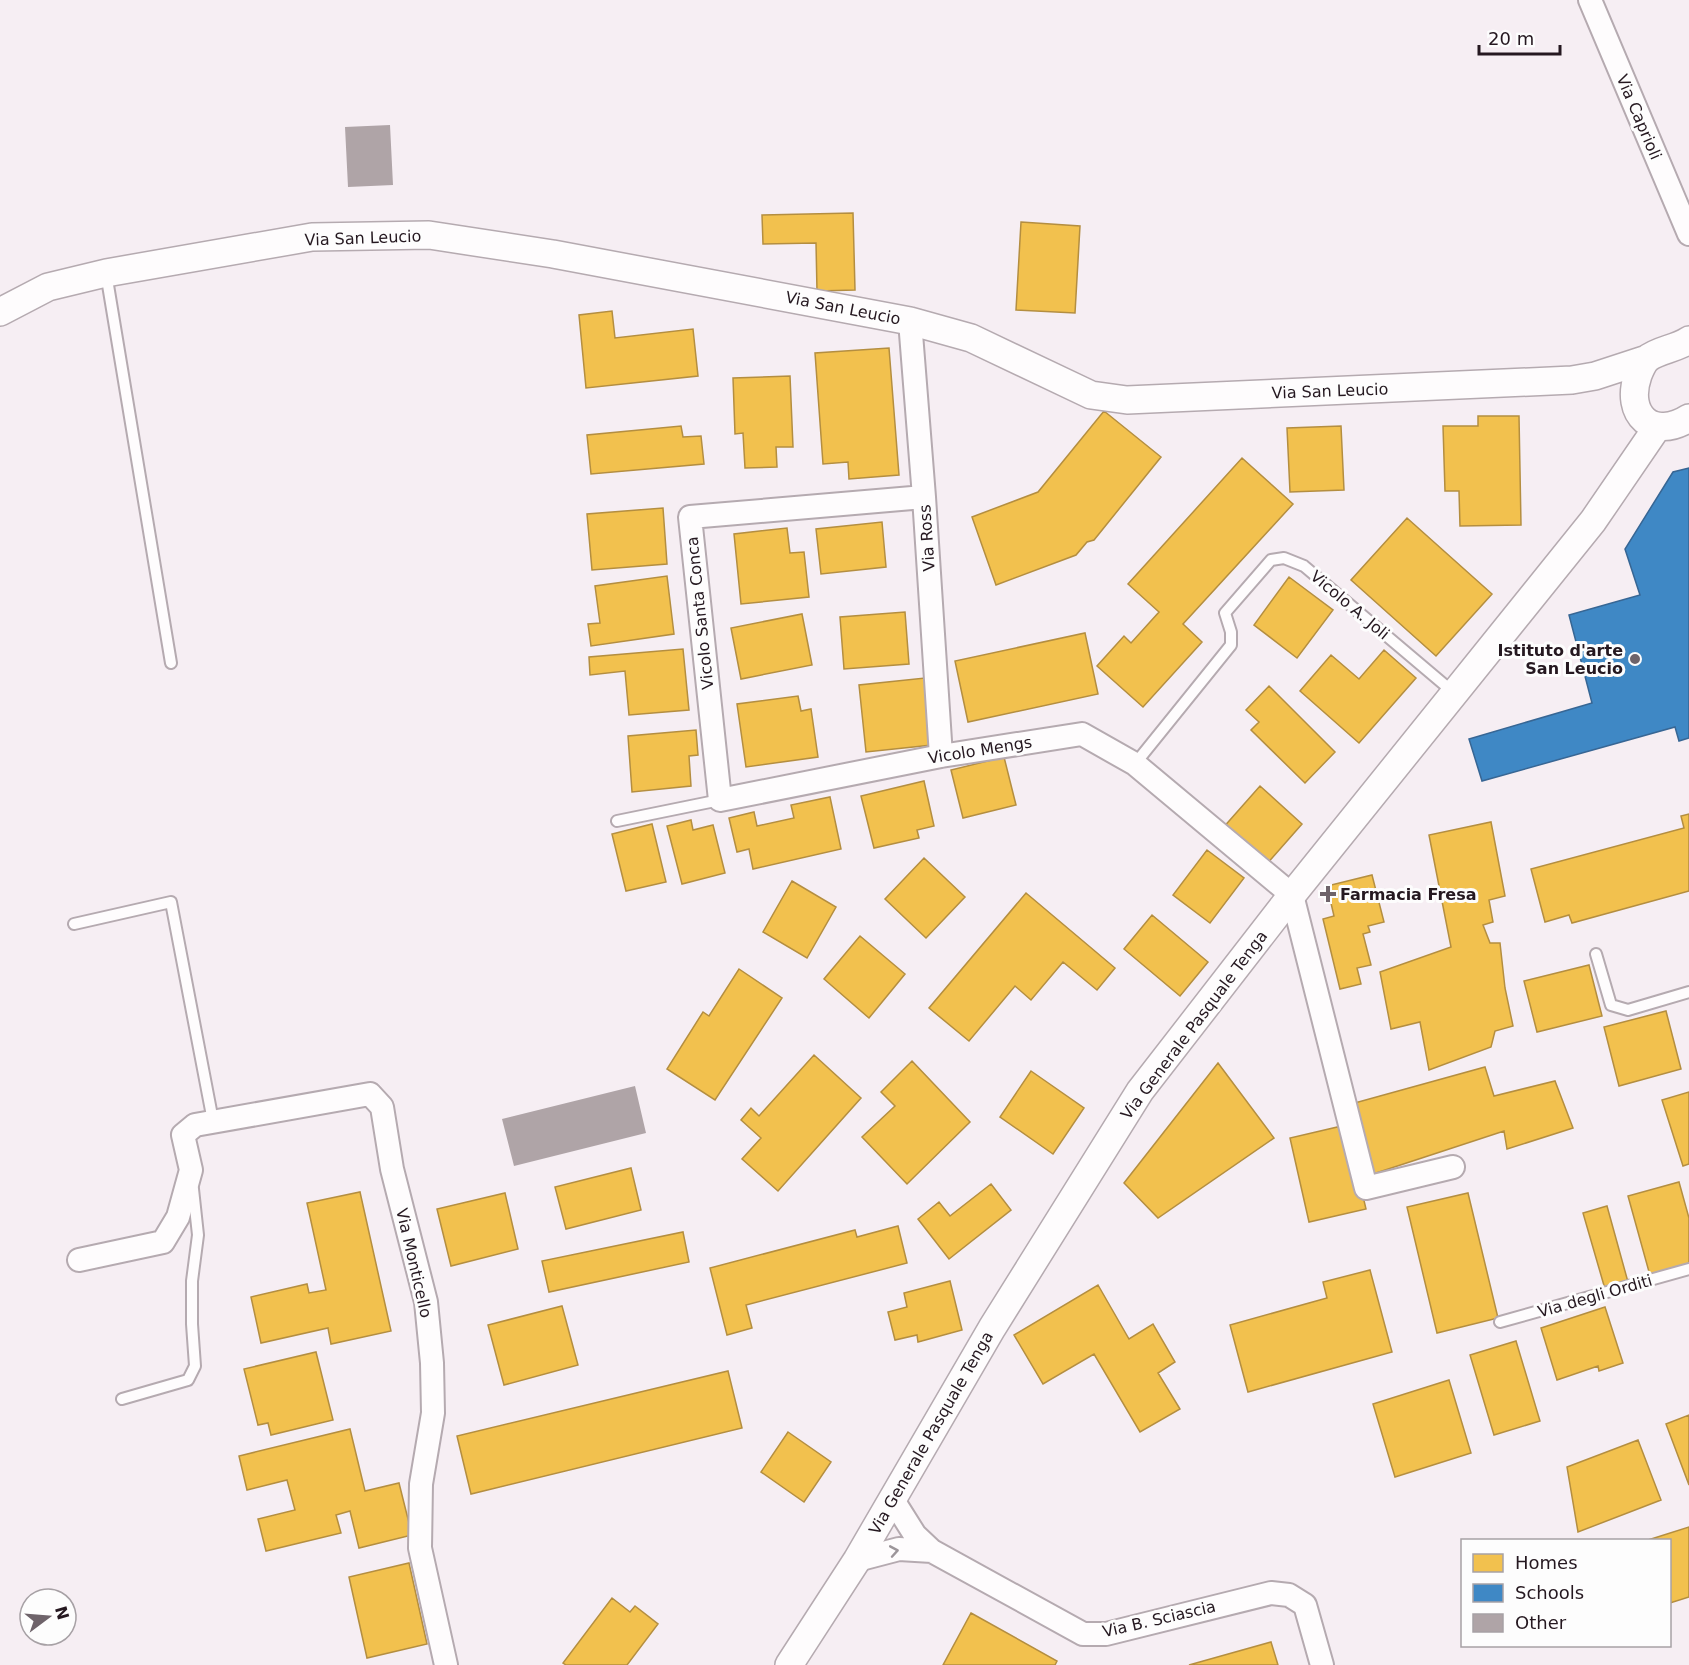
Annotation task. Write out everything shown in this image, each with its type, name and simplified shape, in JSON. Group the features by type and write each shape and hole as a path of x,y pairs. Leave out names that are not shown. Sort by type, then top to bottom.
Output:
{"street":[{"name":"Via Caprioli","path":"1590,0 1689,234"},
{"name":"Via San Leucio","path":"0,312 48,287 106,273 312,237 429,235 553,254 910,321 972,338 1091,395 1127,400 1572,380 1595,376 1647,359 1679,347 1689,340"},
{"name":"Via Ross","path":"910,321 941,756"},
{"path":"1647,359 1634,386 1634,402 1639,414 1679,425"},
{"name":"Via San Leucio","path":"1572,380 1612,392 1634,402"},
{"name":"Via Generale Pasquale Tenga","path":"789,1665 857,1560 992,1328 1140,1091 1453,692 1593,520 1679,425"},
{"name":"Vicolo Santa Conca","path":"720,800 690,517 924,496"},
{"name":"Vicolo Mengs","path":"720,800 941,756 1082,734 1135,764 1292,895"},
{"path":"1292,895 1366,1188 1453,1167"},
{"name":"Via Monticello","path":"79,1260 163,1242 178,1217 191,1170 183,1135 195,1125 369,1094 382,1107 395,1179 426,1302 432,1363 433,1413 421,1485 420,1548 446,1665"},
{"path":"893,1500 915,1535 932,1551"},
{"path":"857,1560 898,1549 932,1551"},
{"name":"Via B. Sciascia","path":"932,1551 1083,1634 1106,1634 1271,1593 1288,1595 1305,1605 1322,1665"}],"lane":[{"path":"106,273 171,663"},
{"name":"Vicolo A. Joli","path":"1135,764 1231,645 1231,632 1225,613 1271,560 1284,558 1304,566 1453,692"},
{"name":"Vicolo Mengs","path":"617,821 720,800"},
{"path":"74,924 171,902 213,1121"},
{"path":"1596,954 1611,1005 1628,1010 1689,992"},
{"name":"Via Monticello","path":"122,1399 188,1380 195,1366 192,1281 198,1235 191,1170"},
{"name":"Via degli Orditi","path":"1500,1322 1689,1269"}],"building: Homes":[{"path":"853,213 855,290 817,291 816,243 763,244 762,215"},
{"path":"1021,222 1080,226 1075,313 1016,310"},
{"path":"612,311 615,338 693,329 698,376 586,388 579,315"},
{"path":"889,348 899,475 849,479 848,462 823,464 815,353"},
{"path":"790,376 793,447 776,447 777,467 745,468 743,433 735,434 733,378"},
{"path":"1104,411 1161,457 1094,540 1087,542 1076,555 996,585 972,517 1038,492"},
{"path":"1478,416 1519,416 1521,525 1460,526 1459,491 1445,491 1443,426 1478,426"},
{"path":"681,426 683,437 701,436 704,464 591,474 587,435"},
{"path":"1341,426 1344,490 1290,492 1287,428"},
{"path":"1242,458 1293,504 1183,624 1202,642 1143,707 1097,666 1124,636 1131,643 1159,612 1128,584"},
{"path":"663,508 667,564 592,570 587,514"},
{"path":"1407,518 1492,594 1436,656 1351,580"},
{"path":"882,522 886,567 821,574 816,529"},
{"path":"787,528 790,553 804,552 809,597 741,604 734,534"},
{"path":"667,576 674,634 591,646 588,624 600,623 595,586"},
{"path":"1289,577 1333,610 1297,658 1254,625"},
{"path":"905,612 909,664 844,669 840,617"},
{"path":"802,614 812,665 741,679 731,628"},
{"path":"1085,633 1098,694 968,722 955,661"},
{"path":"683,649 689,710 629,715 625,671 590,675 589,657"},
{"path":"1384,650 1416,678 1359,743 1300,691 1331,655 1359,679"},
{"path":"925,678 932,745 866,752 859,685"},
{"path":"1269,686 1335,752 1305,783 1251,730 1259,722 1246,710"},
{"path":"798,696 801,711 811,709 818,757 746,767 737,704"},
{"path":"696,730 698,755 689,756 691,786 632,792 628,736"},
{"path":"1004,757 1016,805 963,818 951,770"},
{"path":"924,781 934,826 917,830 919,838 874,848 861,796"},
{"path":"1260,786 1302,824 1265,866 1222,829"},
{"path":"830,797 841,849 753,869 749,849 737,852 729,818 754,812 757,826 794,818 791,805"},
{"path":"1689,814 1689,891 1572,923 1569,915 1545,922 1531,869 1684,828 1681,816"},
{"path":"691,820 693,830 713,825 725,873 682,884 667,826"},
{"path":"1491,822 1505,896 1489,900 1493,922 1483,925 1490,943 1500,943 1505,988 1513,1026 1495,1031 1491,1047 1429,1070 1420,1022 1391,1029 1380,972 1451,947 1429,835"},
{"path":"652,824 666,882 626,891 612,834"},
{"path":"1207,850 1244,878 1210,923 1173,895"},
{"path":"924,858 965,897 926,938 885,899"},
{"path":"1372,875 1384,922 1368,926 1370,932 1363,934 1371,965 1357,968 1361,984 1340,989 1323,919 1334,916 1327,886"},
{"path":"792,881 836,907 807,958 763,932"},
{"path":"1026,893 1115,968 1097,990 1063,962 1031,1000 1015,986 969,1041 929,1008"},
{"path":"1152,915 1208,962 1180,996 1124,949"},
{"path":"860,936 905,974 869,1018 824,979"},
{"path":"1589,965 1602,1016 1537,1032 1524,981"},
{"path":"739,969 782,998 715,1100 667,1069 703,1012 709,1016"},
{"path":"1666,1011 1681,1069 1619,1086 1604,1027"},
{"path":"814,1055 861,1098 778,1191 742,1159 761,1138 741,1120 751,1108 759,1116"},
{"path":"912,1061 970,1122 907,1184 862,1137 895,1106 881,1092"},
{"path":"1218,1063 1274,1138 1158,1218 1124,1183"},
{"path":"1485,1067 1494,1096 1555,1081 1573,1128 1507,1149 1504,1131 1373,1174 1351,1104"},
{"path":"1031,1071 1084,1108 1053,1154 1000,1117"},
{"path":"1689,1092 1689,1164 1683,1166 1662,1100"},
{"path":"1346,1125 1366,1209 1309,1222 1290,1138"},
{"path":"631,1168 641,1210 566,1229 555,1187"},
{"path":"1679,1182 1689,1218 1689,1269 1651,1279 1628,1196"},
{"path":"991,1184 1011,1210 949,1259 918,1219 939,1202 950,1216"},
{"path":"360,1192 391,1331 331,1344 328,1328 261,1343 251,1297 307,1284 309,1293 326,1290 307,1203"},
{"path":"505,1193 518,1249 451,1266 437,1209"},
{"path":"1468,1193 1498,1318 1437,1333 1407,1207"},
{"path":"1607,1206 1628,1282 1605,1289 1583,1213"},
{"path":"898,1226 907,1263 746,1305 752,1328 727,1335 710,1268 855,1230 857,1237"},
{"path":"683,1232 689,1262 549,1292 542,1261"},
{"path":"1370,1270 1392,1352 1248,1392 1230,1325 1327,1298 1323,1282"},
{"path":"950,1281 962,1330 918,1342 917,1335 895,1340 888,1312 907,1307 904,1293"},
{"path":"1098,1285 1129,1339 1153,1324 1175,1362 1158,1373 1180,1409 1140,1432 1094,1354 1043,1384 1014,1335"},
{"path":"562,1306 578,1365 504,1385 488,1325"},
{"path":"1605,1307 1623,1363 1599,1371 1598,1366 1557,1380 1541,1328"},
{"path":"1516,1341 1540,1421 1494,1435 1470,1355"},
{"path":"316,1352 333,1420 271,1435 268,1423 258,1425 244,1369"},
{"path":"728,1371 742,1428 471,1494 457,1436"},
{"path":"1449,1380 1471,1453 1395,1477 1373,1404"},
{"path":"1689,1415 1689,1485 1666,1424"},
{"path":"350,1429 365,1491 399,1483 412,1535 359,1548 350,1511 336,1515 341,1533 266,1551 258,1519 295,1510 287,1480 247,1490 239,1456"},
{"path":"788,1432 831,1462 804,1502 761,1472"},
{"path":"1638,1440 1661,1500 1578,1532 1567,1467"},
{"path":"1689,1527 1689,1597 1671,1603 1671,1539 1651,1539"},
{"path":"409,1563 427,1644 367,1658 349,1577"},
{"path":"612,1598 630,1612 635,1606 658,1624 627,1665 566,1665 563,1663"},
{"path":"971,1613 1057,1661 1055,1665 943,1665"},
{"path":"1271,1642 1278,1665 1189,1665"}],"building: Schools":[{"name":"Istituto d'arte San Leucio","path":"1689,468 1689,738 1679,741 1675,727 1482,781 1469,739 1592,703 1569,615 1640,595 1625,549 1673,472"}],"building: Other":[{"path":"390,125 393,185 348,187 345,127"},
{"path":"635,1086 646,1133 514,1166 502,1119"}],"place":[{"name":"Istituto d'arte San Leucio","path":"1635,659"},
{"name":"Farmacia Fresa","path":"1328,894"}]}
